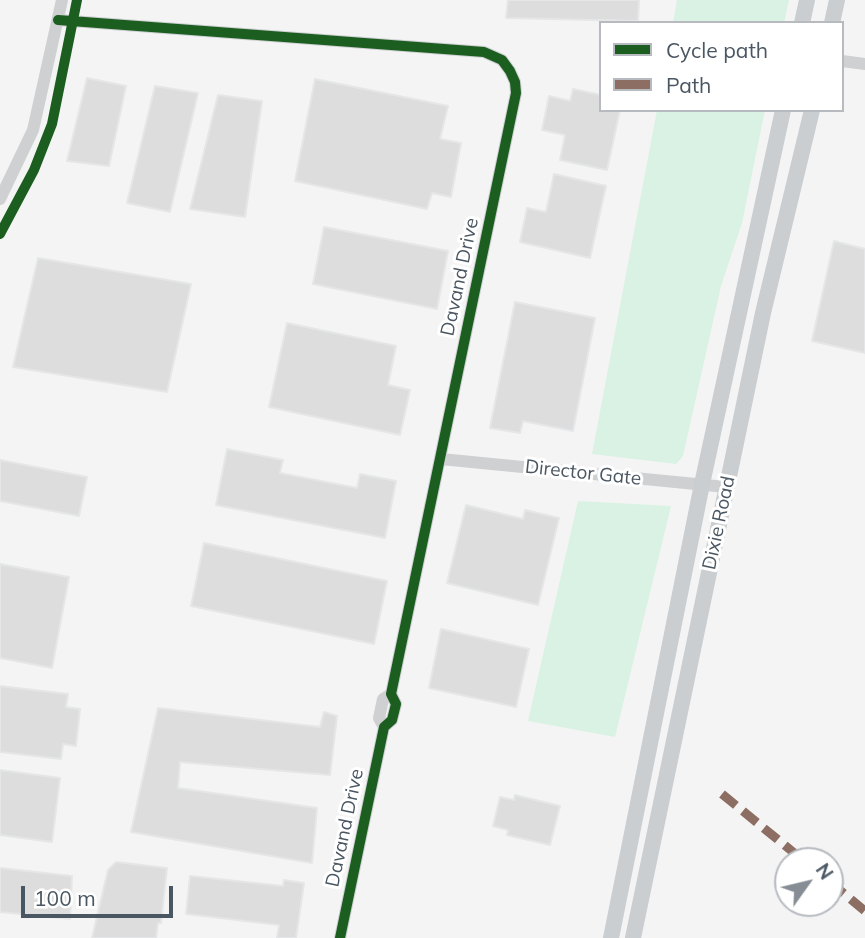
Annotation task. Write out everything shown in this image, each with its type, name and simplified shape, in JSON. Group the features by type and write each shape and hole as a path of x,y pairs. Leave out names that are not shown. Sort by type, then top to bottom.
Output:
{"main road":[{"path":"802,21 807,0"},
{"path":"832,21 836,0"},
{"name":"Dixie Road","path":"611,938 702,484 783,112"},
{"name":"Dixie Road","path":"634,938 763,313 813,112"}],"street":[{"path":"0,199 33,130 62,0"},
{"name":"Davand Drive","path":"58,20 484,52 495,56 506,65 515,82 516,93 391,694 396,704 392,720 384,727 340,938"},
{"path":"844,61 865,64"},
{"name":"Director Gate","path":"441,459 726,487"}],"green space":[{"path":"677,0 789,0 784,21 673,21"},
{"path":"657,112 765,112 742,223 721,286 683,456 676,464 592,454"},
{"path":"578,501 671,506 615,737 528,721"}],"building":[{"path":"508,0 639,0 638,21 506,18"},
{"path":"87,78 126,86 109,166 67,161"},
{"path":"315,79 448,106 440,139 461,143 451,197 432,193 427,209 295,181"},
{"path":"155,86 198,93 170,212 127,203"},
{"path":"573,89 599,95 599,112 620,112 607,170 560,160 565,135 542,130 549,96 570,101"},
{"path":"218,95 262,101 245,217 190,209"},
{"path":"554,174 606,186 590,258 520,242 527,208 546,212"},
{"path":"324,227 448,251 437,309 313,284"},
{"path":"834,241 865,249 865,353 812,341"},
{"path":"38,258 191,284 167,392 13,367"},
{"path":"515,302 595,318 573,431 523,421 520,433 490,428"},
{"path":"287,323 396,346 388,385 410,390 400,435 269,407"},
{"path":"227,449 283,460 280,473 357,488 360,474 396,481 385,538 216,505"},
{"path":"0,460 87,477 79,516 0,501"},
{"path":"466,505 523,519 525,510 559,518 538,605 447,583"},
{"path":"204,543 387,581 374,644 191,606"},
{"path":"0,564 69,577 52,668 0,658"},
{"path":"441,629 529,649 516,707 429,688"},
{"path":"0,686 68,694 66,707 80,709 76,746 63,744 61,759 0,752"},
{"path":"158,708 320,727 324,712 337,716 330,775 180,762 178,788 317,808 312,863 131,832"},
{"path":"0,770 60,778 52,842 0,835"},
{"path":"515,795 560,806 550,845 507,835 508,830 493,826 500,797 514,800"},
{"path":"116,862 167,868 161,923 158,923 156,938 92,938 108,870"},
{"path":"0,868 72,876 70,919 0,912"},
{"path":"190,876 283,886 284,880 304,883 296,938 277,938 279,925 186,914"}],"marked path":[{"path":"722,794 787,847"},
{"path":"844,894 865,911"}],"cycle path":[{"path":"0,234 34,170 52,124 77,0"},
{"path":"58,20 484,52 502,60 515,82 516,93 391,694 396,704 392,720 384,727 340,938"}]}
